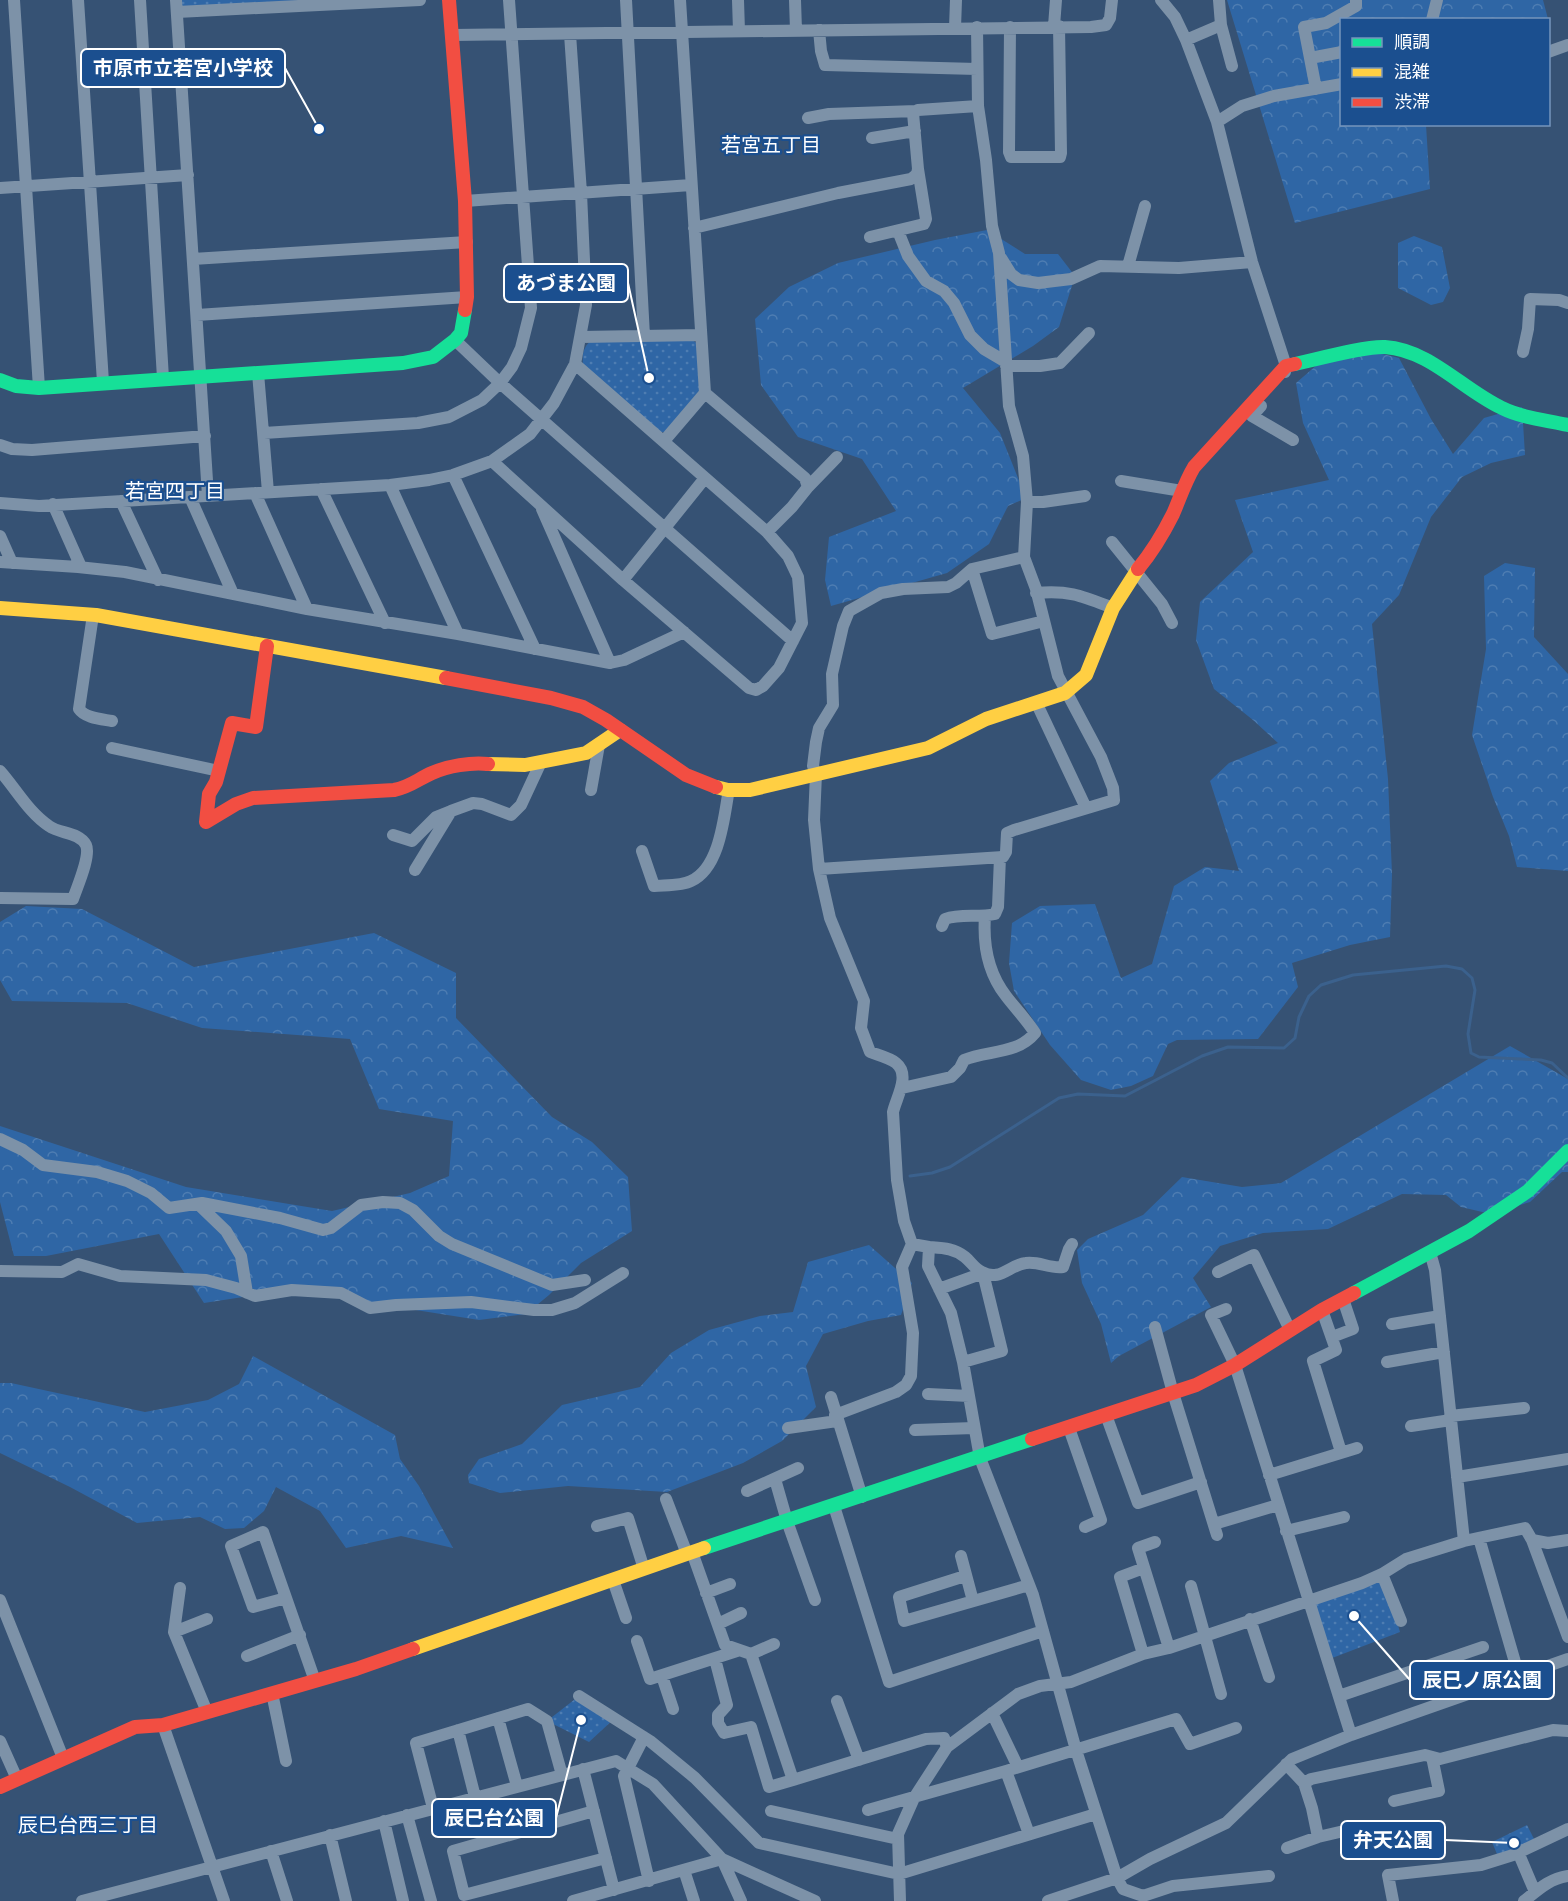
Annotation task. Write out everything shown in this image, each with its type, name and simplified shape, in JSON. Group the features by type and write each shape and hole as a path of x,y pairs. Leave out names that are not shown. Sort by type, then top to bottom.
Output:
{"street":[{"path":"14,0 39,388"},
{"path":"78,0 103,382"},
{"path":"140,0 163,378"},
{"path":"208,496 176,6 420,0"},
{"path":"0,380 16,386 39,388 403,363 433,357 455,340 461,333 466,297 467,242 449,0"},
{"path":"264,433 418,423 449,417 482,400 500,383 512,367 521,348 531,308 509,0"},
{"path":"626,0 644,336"},
{"path":"664,441 705,393 680,0"},
{"path":"738,0 739,31"},
{"path":"795,0 796,30"},
{"path":"956,0 956,28"},
{"path":"1010,27 1009,152 1011,158 1060,157 1062,153 1056,0"},
{"path":"453,35 1106,25 1110,18 1112,0"},
{"path":"1161,0 1175,17 1217,122 1252,262 1286,366 1283,378 1252,416 1293,440"},
{"path":"1219,0 1221,25 1232,66"},
{"path":"1316,89 1304,27 1326,23 1356,6 1356,0"},
{"path":"1432,18 1437,0"},
{"path":"1185,40 1221,25"},
{"path":"819,869 1003,857 1006,852 1007,833 1114,800 1113,788 1101,757 1058,676 1024,557 1028,502 1023,456 1009,406 999,253 992,226 989,183 978,106 977,27"},
{"path":"819,30 825,66 977,69"},
{"path":"0,503 39,506 262,493 429,480 453,475 492,460 530,434 554,403 575,364 586,305 570,34"},
{"path":"1550,51 1568,45"},
{"path":"1310,58 1340,52"},
{"path":"1217,122 1242,106 1274,96 1340,84"},
{"path":"808,118 829,114 978,106"},
{"path":"870,237 919,227 926,219 918,169 913,113 916,111"},
{"path":"872,138 915,131"},
{"path":"694,228 838,193 910,179 917,174 918,169"},
{"path":"0,188 188,175"},
{"path":"465,201 691,185"},
{"path":"1128,266 1144,206"},
{"path":"898,231 908,256 926,281 944,291 954,303 970,335 984,349 1006,364 1040,366 1060,363 1089,333"},
{"path":"194,259 467,242"},
{"path":"999,253 1011,274 1019,280 1038,283 1071,279 1100,266 1179,268 1252,262"},
{"path":"197,315 466,297"},
{"path":"1523,352 1528,329 1530,299 1559,300 1568,303"},
{"path":"581,337 701,335"},
{"path":"455,340 500,383 793,641"},
{"path":"0,608 93,615 570,702 589,709 667,762 704,782 729,789 750,790 928,748 986,719 1065,693 1086,675 1113,608 1158,544 1194,467 1286,366 1384,347 1399,350 1419,356 1501,408 1568,425"},
{"path":"492,460 623,580 749,688 756,690 763,686 779,668 802,623 798,577 788,556 767,532 575,364"},
{"path":"258,373 264,433 262,493 308,609"},
{"path":"705,393 805,478 808,487"},
{"path":"0,446 32,450 205,436"},
{"path":"767,532 837,458"},
{"path":"453,475 534,649"},
{"path":"623,580 705,478"},
{"path":"1121,481 1182,491"},
{"path":"390,484 458,634"},
{"path":"321,489 385,622"},
{"path":"1028,502 1085,496"},
{"path":"190,497 233,594"},
{"path":"121,501 158,580"},
{"path":"53,504 81,567"},
{"path":"540,506 609,663"},
{"path":"0,536 6,562 125,572 308,609 458,634 609,663 624,660 684,632"},
{"path":"1112,542 1162,604 1172,622"},
{"path":"788,1428 836,1418 896,1392 906,1385 911,1376 913,1333 902,1267 912,1244 904,1221 897,1180 893,1112 902,1088 902,1072 897,1064 870,1052 866,1044 861,1028 864,1001 830,918 819,869 814,820 816,774 813,766 816,742 819,728 833,705 832,674 843,626 849,611 881,593 903,589 948,587 972,569 1024,557"},
{"path":"972,569 992,634 1044,621"},
{"path":"1036,593 1060,591 1113,608"},
{"path":"93,615 79,709 87,716 112,722"},
{"path":"267,646 256,727 231,723 216,782 209,794 206,822 236,804 253,798 394,790 408,787 432,772 443,769 477,763 510,766 586,753 620,730"},
{"path":"1036,702 1086,808"},
{"path":"591,790 599,745"},
{"path":"112,748 219,771"},
{"path":"393,835 412,841 436,817 473,803 511,815 521,805 541,762"},
{"path":"0,771 38,818 52,828 79,838 86,846 87,854 73,899 0,898"},
{"path":"642,851 654,886 690,882 706,870 713,856 723,826 729,789"},
{"path":"415,870 451,811"},
{"path":"942,926 945,919 954,916 995,914 998,907 1000,857"},
{"path":"902,1088 951,1077 964,1060 1017,1046 1029,1040 1035,1033 1005,995 991,970 985,939 985,916"},
{"path":"0,1139 23,1150 43,1165 97,1172 127,1180 151,1193 169,1208 198,1204 280,1218 323,1230 331,1228 361,1205 382,1202 400,1203 413,1210 440,1236 452,1244 552,1285 585,1280"},
{"path":"0,1787 135,1727 163,1725 356,1669 689,1553 1196,1385 1235,1365 1322,1310 1469,1231 1528,1191 1568,1151"},
{"path":"198,1204 226,1231 241,1256 247,1293"},
{"path":"912,1244 955,1250 983,1273 995,1276 1026,1263 1063,1267 1072,1244"},
{"path":"929,1247 928,1266 951,1313 963,1362 980,1458 1029,1585 1076,1750 1117,1878 1123,1889 1143,1896 1173,1886 1269,1876"},
{"path":"1430,1252 1435,1270 1464,1541"},
{"path":"1218,1272 1254,1255 1290,1330"},
{"path":"0,1271 62,1272 78,1264 120,1276 206,1280 255,1296 292,1290 341,1293 370,1308 471,1302 534,1310 552,1310 575,1303 623,1273"},
{"path":"939,1289 983,1273"},
{"path":"963,1362 1002,1351 983,1273"},
{"path":"1332,1337 1353,1329 1343,1299"},
{"path":"1226,1309 1210,1315 1235,1365 1351,1735"},
{"path":"1322,1310 1336,1350 1313,1361 1341,1452"},
{"path":"1392,1324 1440,1316"},
{"path":"1155,1327 1216,1530 1278,1505"},
{"path":"1387,1362 1444,1352"},
{"path":"928,1394 969,1396"},
{"path":"831,1397 862,1497"},
{"path":"1411,1426 1524,1408"},
{"path":"1106,1416 1138,1503 1201,1482"},
{"path":"915,1430 974,1428"},
{"path":"1069,1428 1101,1520 1086,1527"},
{"path":"1269,1475 1357,1448"},
{"path":"1457,1477 1568,1459"},
{"path":"747,1491 798,1468"},
{"path":"775,1479 815,1600"},
{"path":"666,1499 706,1593 725,1645 746,1652"},
{"path":"834,1506 889,1682 1042,1631"},
{"path":"1286,1531 1344,1517"},
{"path":"597,1526 628,1518 644,1569"},
{"path":"900,1901 898,1834 914,1798 948,1747 1018,1694 1040,1686 1071,1682 1143,1654 1169,1648 1362,1583 1382,1575 1406,1559 1464,1541 1525,1528 1532,1540 1568,1637"},
{"path":"286,1598 253,1607 231,1546 263,1532 315,1681"},
{"path":"1479,1538 1519,1676"},
{"path":"1532,1540 1548,1544 1568,1539"},
{"path":"1155,1542 1138,1548 1169,1648"},
{"path":"961,1556 973,1601"},
{"path":"1143,1654 1120,1577 1144,1568"},
{"path":"1382,1575 1401,1621"},
{"path":"965,1576 899,1598 904,1621 1029,1585"},
{"path":"613,1580 626,1618"},
{"path":"706,1593 730,1584"},
{"path":"1191,1586 1221,1694"},
{"path":"180,1588 174,1632 207,1712"},
{"path":"0,1600 63,1758"},
{"path":"717,1624 741,1613"},
{"path":"174,1632 207,1619"},
{"path":"1250,1619 1269,1677"},
{"path":"247,1656 300,1635"},
{"path":"637,1641 650,1679 714,1659 774,1644"},
{"path":"1338,1696 1483,1647"},
{"path":"746,1652 793,1780"},
{"path":"714,1659 727,1705 718,1715 718,1722 724,1733 751,1727 769,1787 926,1739 944,1738 948,1747"},
{"path":"1051,1901 1117,1878 1150,1859 1226,1823 1292,1759 1351,1735 1568,1659"},
{"path":"662,1676 674,1709"},
{"path":"273,1694 286,1761"},
{"path":"579,1696 644,1737 695,1778 759,1843 899,1874 1096,1814"},
{"path":"837,1701 859,1760"},
{"path":"433,1808 416,1743 528,1709 547,1721 562,1775"},
{"path":"992,1713 1012,1769 1029,1834"},
{"path":"498,1718 517,1786"},
{"path":"868,1810 1176,1719 1190,1744 1236,1728"},
{"path":"163,1725 224,1901"},
{"path":"458,1730 475,1797"},
{"path":"1304,1783 1311,1779 1425,1755 1440,1759 1553,1730 1568,1731"},
{"path":"644,1737 624,1776 649,1881"},
{"path":"0,1741 17,1779"},
{"path":"1394,1801 1439,1791 1432,1757"},
{"path":"82,1901 616,1761 653,1784 722,1859 741,1901"},
{"path":"1286,1764 1304,1783 1318,1837"},
{"path":"583,1770 606,1858 610,1894"},
{"path":"594,1811 453,1851 464,1894 606,1858"},
{"path":"771,1811 898,1839"},
{"path":"407,1815 431,1901"},
{"path":"384,1821 403,1901"},
{"path":"1287,1848 1318,1837 1361,1827"},
{"path":"1393,1901 1388,1875 1481,1865 1518,1852 1568,1828"},
{"path":"330,1835 346,1901"},
{"path":"271,1851 287,1901"},
{"path":"1518,1852 1535,1892"},
{"path":"573,1901 610,1894 722,1859 815,1901"},
{"path":"684,1870 694,1901"},
{"path":"1524,1901 1543,1884 1568,1875"}],"green space":[{"path":"176,0 420,0 177,12"},
{"path":"1227,0 1543,0 1548,18 1340,18 1340,126 1426,126 1430,189 1295,223"},
{"path":"987,230 1025,254 1058,254 1075,276 1059,327 1033,346 963,388 1000,433 1026,498 1008,506 989,544 947,573 831,606 825,580 829,537 896,511 862,459 798,437 761,385 755,319 789,287 838,263"},
{"path":"1414,236 1442,247 1450,288 1443,302 1431,305 1398,288 1398,243"},
{"path":"692,340 698,344 700,390 665,432 660,432 583,365 586,346 591,341"},
{"path":"1362,349 1399,358 1431,419 1453,454 1484,418 1522,407 1525,455 1491,463 1462,477 1431,517 1399,595 1372,624 1388,779 1392,874 1390,937 1350,945 1292,963 1298,987 1258,1039 1177,1040 1168,1044 1153,1076 1131,1086 1111,1090 1081,1080 1050,1045 1014,991 1009,963 1012,923 1040,906 1095,904 1121,978 1152,964 1174,886 1205,867 1239,871 1210,781 1229,763 1278,743 1214,689 1196,640 1200,602 1253,552 1235,500 1329,480 1303,423 1296,383 1325,358"},
{"path":"1505,563 1535,568 1534,637 1568,674 1568,871 1517,867 1509,836 1472,735 1486,649 1484,576"},
{"path":"26,906 82,909 194,967 374,933 456,973 456,1018 552,1117 592,1142 628,1177 632,1231 581,1263 526,1314 479,1320 289,1290 204,1303 159,1234 46,1256 14,1256 0,1202 0,1126 186,1187 332,1211 410,1193 449,1176 453,1121 379,1109 350,1039 202,1028 127,1003 12,1001 0,980 0,922"},
{"path":"1510,1046 1568,1079 1568,1172 1562,1172 1530,1202 1491,1214 1461,1207 1446,1195 1402,1194 1328,1229 1263,1233 1220,1246 1193,1278 1211,1307 1119,1356 1111,1363 1101,1324 1082,1283 1077,1250 1088,1239 1143,1215 1182,1177 1242,1187 1281,1183"},
{"path":"869,1245 912,1283 901,1315 868,1321 823,1334 806,1366 816,1407 782,1441 743,1463 667,1492 568,1486 500,1493 469,1483 468,1475 479,1459 522,1444 562,1405 640,1387 671,1353 709,1330 760,1316 793,1312 808,1262"},
{"path":"253,1356 395,1435 400,1459 419,1486 453,1548 401,1536 346,1548 320,1511 276,1487 264,1511 244,1528 225,1529 200,1517 137,1523 0,1453 0,1383 11,1383 145,1412 208,1400 239,1384"},
{"path":"1382,1574 1400,1632 1327,1660 1307,1600"},
{"path":"579,1696 615,1718 589,1742 547,1721"},
{"path":"1527,1825 1536,1843 1499,1859 1492,1842"}],"waterway":[{"path":"910,1176 932,1173 950,1167 1059,1098 1078,1094 1125,1096 1202,1056 1228,1047 1284,1048 1295,1038 1299,1017 1309,996 1321,985 1353,975 1446,966 1462,969 1472,978 1475,990 1468,1034 1471,1053 1479,1057 1541,1060 1552,1063 1568,1078"}],"traffic: fast":[{"path":"0,380 16,386 39,388 403,363 433,357 455,340 461,333 465,310"},
{"path":"1295,364 1376,347 1401,350 1432,363 1502,408 1568,425"},
{"path":"1354,1293 1469,1231 1528,1191 1568,1151"},
{"path":"704,1548 1032,1439"}],"traffic: slow":[{"path":"716,787 728,790 750,790 928,748 986,719 1065,693 1086,675 1113,608 1138,569"},
{"path":"0,608 96,615 446,678"},
{"path":"488,764 525,765 586,753 620,730"},
{"path":"413,1649 704,1548"}],"traffic: jam":[{"path":"449,0 465,201 467,297 465,310"},
{"path":"1138,569 1165,529 1194,467 1286,366 1295,364"},
{"path":"267,646 256,727 232,723 216,782 209,794 206,822 236,804 253,798 394,790 445,768 467,764 488,764"},
{"path":"446,678 551,698 583,707 606,720 686,775 716,787"},
{"path":"1032,1439 1196,1385 1235,1365 1322,1310 1354,1293"},
{"path":"0,1787 135,1727 163,1725 356,1669 413,1649"}],"place":[{"name":"市原市立若宮小学校","path":"319,129"},
{"name":"あづま公園","path":"649,378"},
{"name":"辰巳ノ原公園","path":"1354,1616"},
{"name":"辰巳台公園","path":"581,1720"},
{"name":"弁天公園","path":"1514,1843"}],"district":[{"name":"若宮五丁目","path":"771,145"},
{"name":"若宮四丁目","path":"175,491"},
{"name":"辰巳台西三丁目","path":"88,1825"}]}
